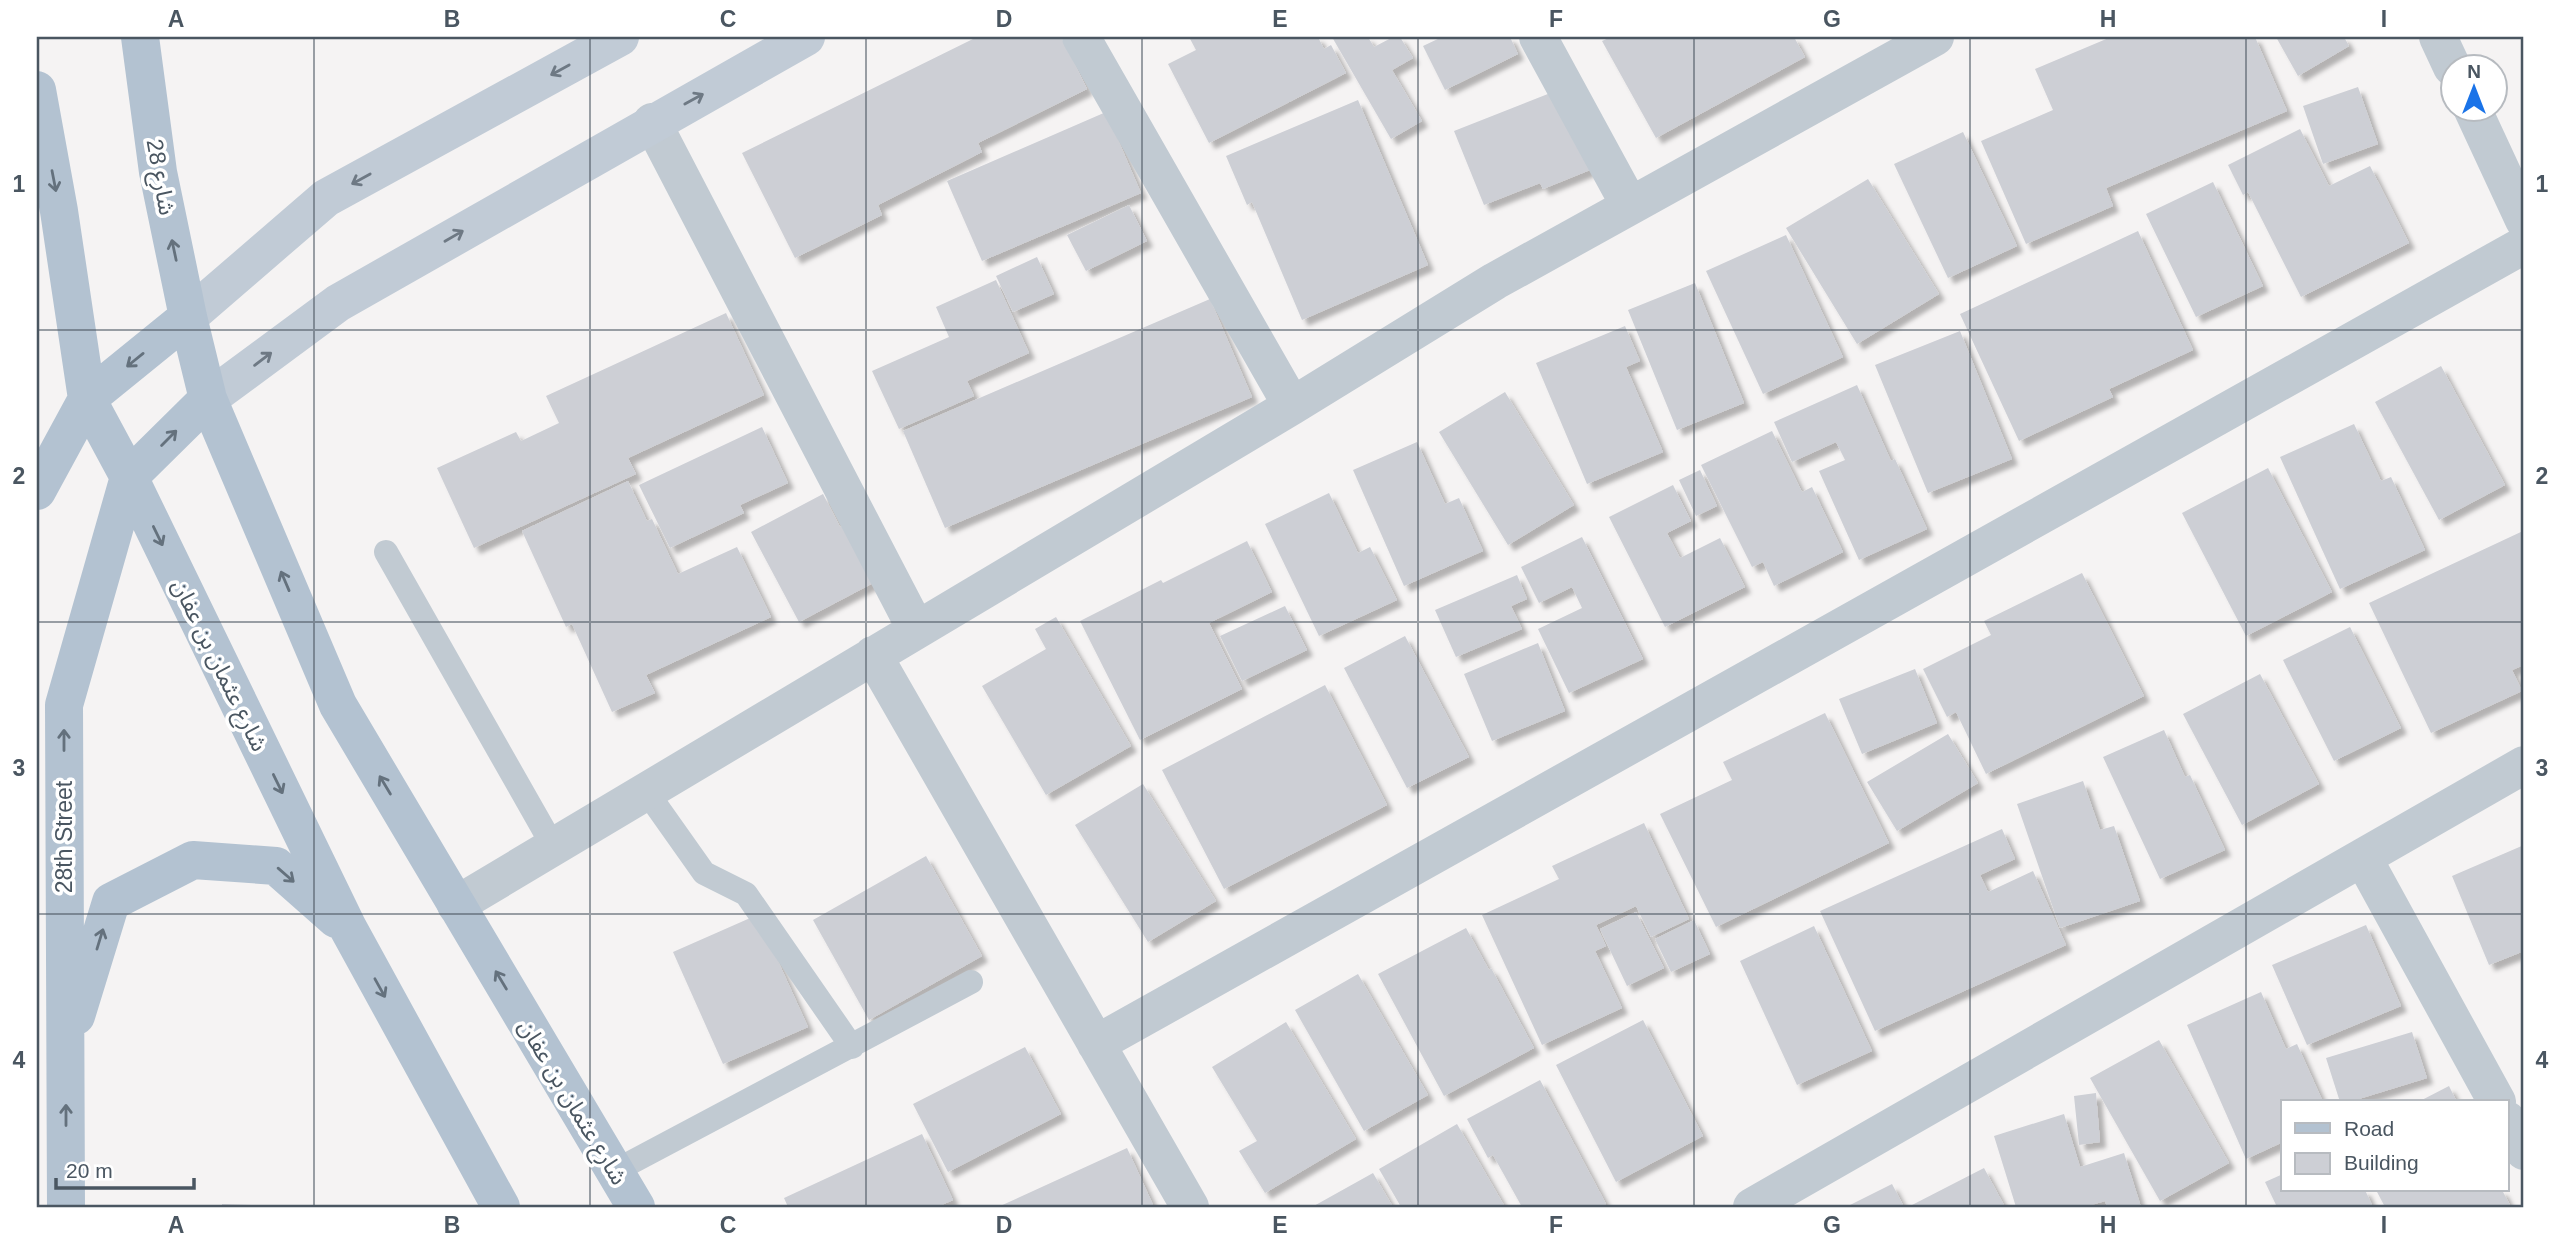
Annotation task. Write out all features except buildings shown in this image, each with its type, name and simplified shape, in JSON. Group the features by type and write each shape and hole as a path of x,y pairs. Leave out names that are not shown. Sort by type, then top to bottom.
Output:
{"main road":[{"name":"شارع 28","path":"140,37 158,172 188,317"},
{"name":"شارع عثمان بن عفان","path":"37,90 60,211 87,399 129,477 348,929 501,1207"},
{"path":"37,491 87,399 188,317"},
{"name":"شارع عثمان بن عفان","path":"188,317 208,399 338,705 636,1207"},
{"path":"129,477 208,399"},
{"name":"28th Street","path":"66,1207 64,705 129,477"},
{"path":"66,1051 111,902 193,860 275,866 348,929"}],"street":[{"path":"188,317 326,198 620,37"},
{"path":"208,399 338,303 806,37"},
{"path":"1081,37 1292,405"},
{"path":"1538,37 1630,206"},
{"path":"456,905 1495,281 1935,37"},
{"path":"653,122 916,629"},
{"path":"2478,122 2524,220"},
{"path":"1096,1044 2524,245"},
{"path":"873,655 1190,1207"},
{"path":"1752,1207 2524,765"},
{"path":"2363,858 2496,1100"},
{"path":"2508,1122 2524,1151"}],"lane":[{"path":"386,552 553,846"},
{"path":"646,791 704,873 746,894 852,1046"},
{"path":"615,1171 971,982"}]}
